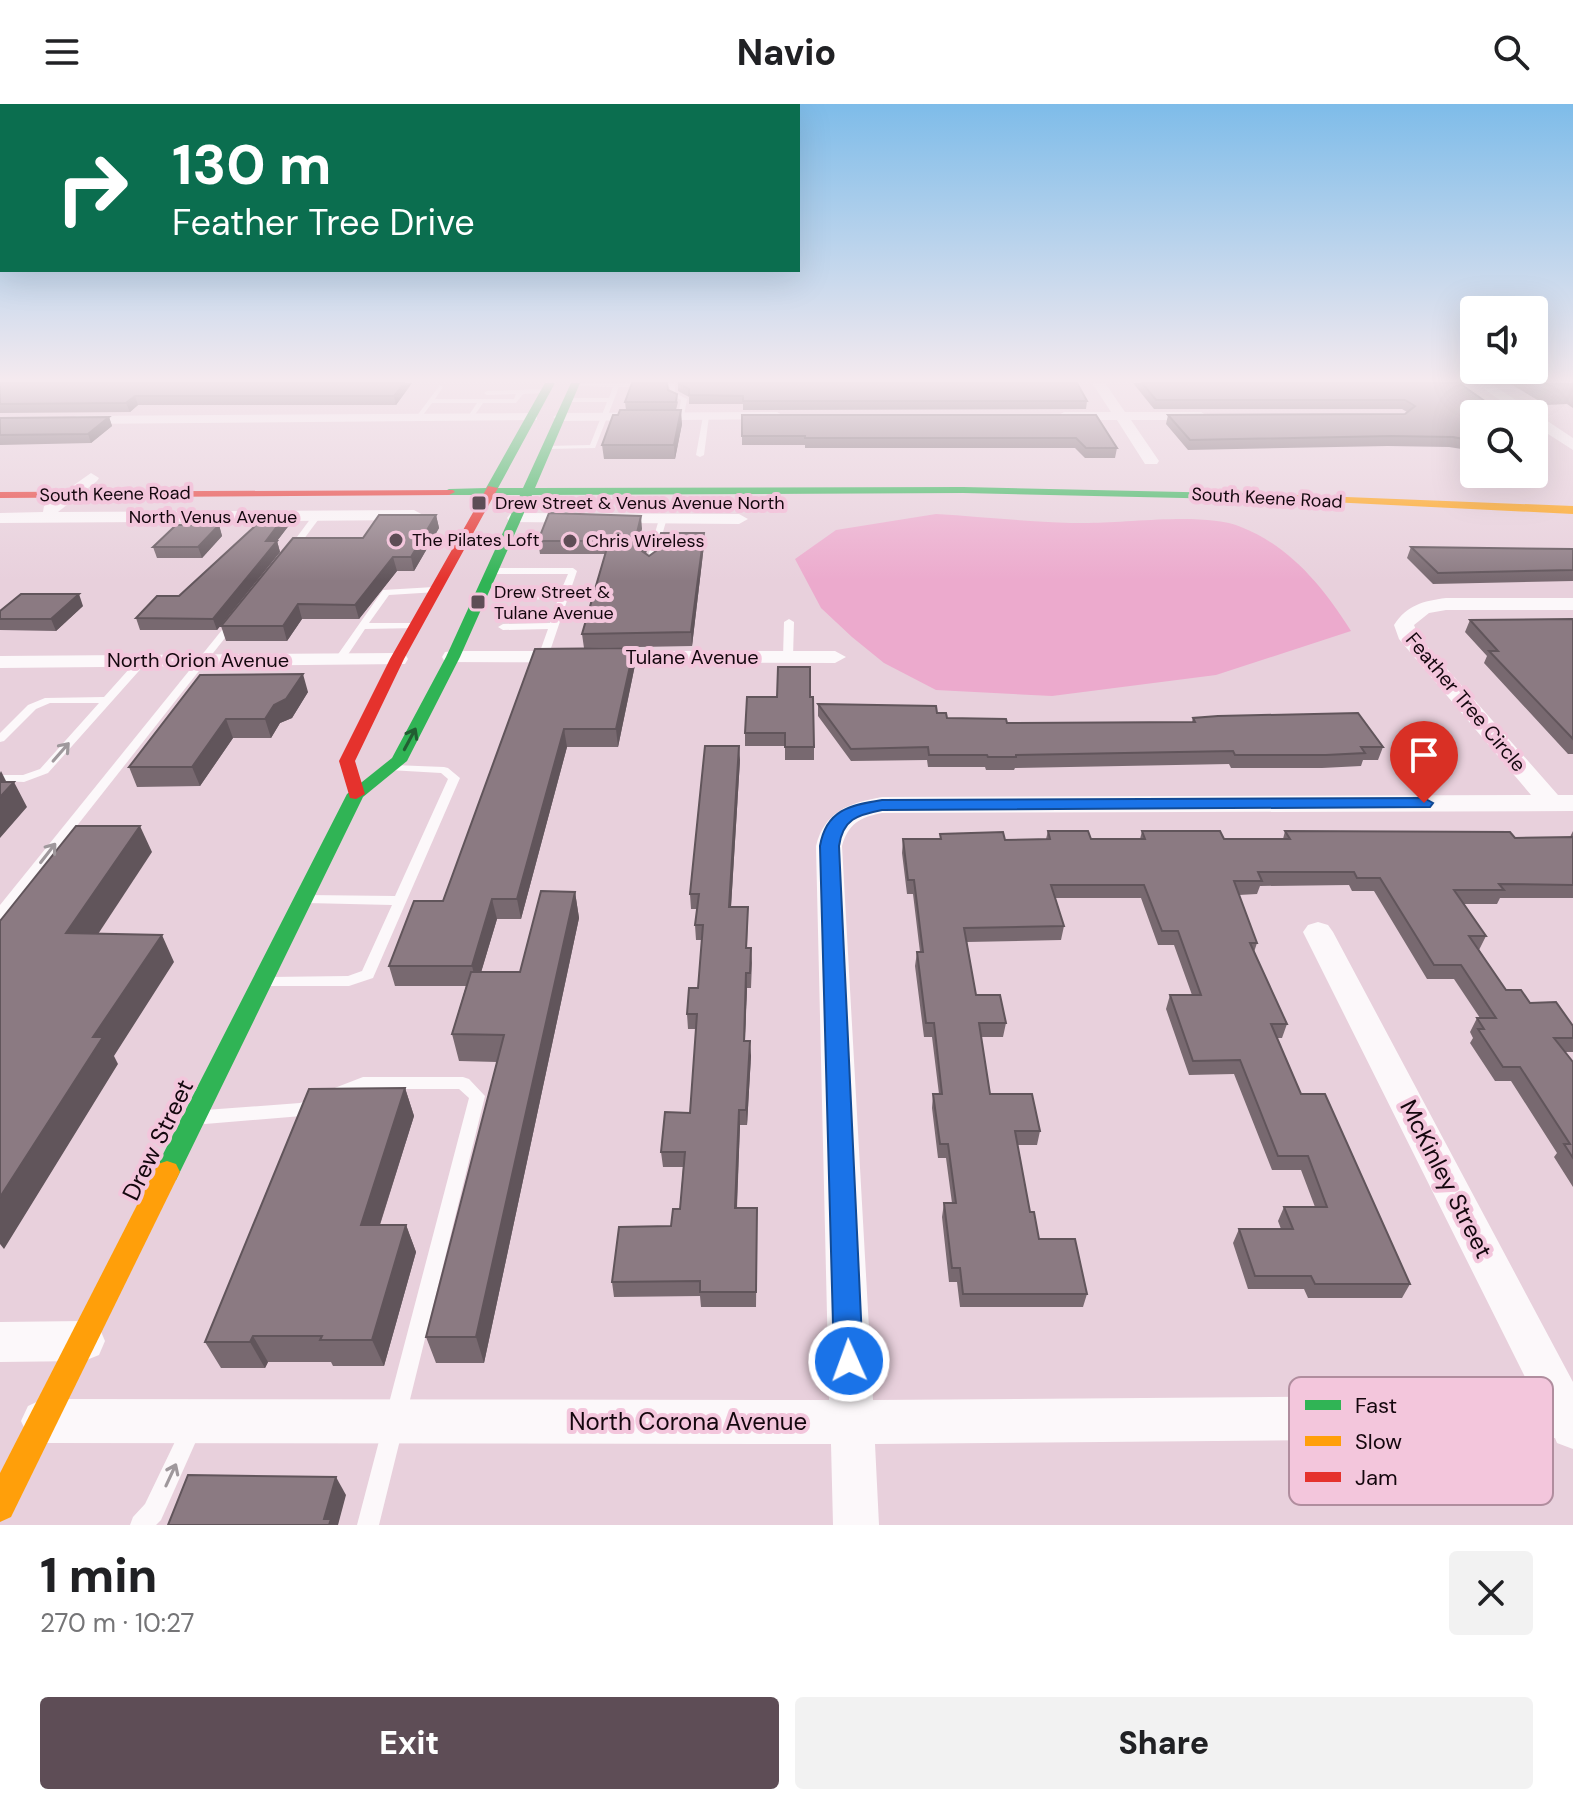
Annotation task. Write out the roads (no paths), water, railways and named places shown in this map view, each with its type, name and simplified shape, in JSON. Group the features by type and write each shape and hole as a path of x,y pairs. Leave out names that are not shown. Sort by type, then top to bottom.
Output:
{"main road":[{"name":"Drew Street","path":"0,1506 356,794 399,761 453,657 516,518 517,479 524,449"},
{"path":"453,657 453,611 504,509 527,449"},
{"name":"Drew Street","path":"356,794 347,761 397,659 478,510 517,479 536,449"},
{"name":"South Keene Road","path":"0,495 165,494 517,479 839,474 1104,478 1573,497"},
{"name":"South Keene Road","path":"0,480 470,476 517,479 567,490 1096,490 1573,510"},
{"path":"165,494 269,499 443,498 465,502 478,510"}],"street":[{"path":"1143,449 1151,461"},
{"path":"40,518 91,478"},
{"path":"663,518 668,489"},
{"name":"North Venus Avenue","path":"0,518 425,515"},
{"path":"516,518 739,519"},
{"name":"Feather Tree Circle","path":"1562,803 1409,639 1404,625 1410,614 1427,606 1573,604"},
{"name":"Tulane Avenue","path":"453,657 835,657"},
{"name":"North Orion Avenue","path":"0,662 397,659"},
{"path":"856,1525 829,846 832,831 840,818 859,809 882,805 1562,803"},
{"name":"McKinley Street","path":"1318,932 1549,1377"},
{"path":"0,1342 84,1341"},
{"name":"McKinley Street","path":"1553,1384 1571,1419"},
{"name":"North Corona Avenue","path":"43,1421 1289,1420"}],"lane":[{"path":"517,479 588,449"},
{"path":"700,455 701,449"},
{"path":"284,558 317,516"},
{"path":"650,563 663,518"},
{"path":"492,571 573,571 543,657"},
{"path":"339,660 388,591 434,590"},
{"path":"515,597 564,596"},
{"path":"0,914 238,616"},
{"path":"788,657 789,622"},
{"path":"362,626 415,626"},
{"path":"503,627 554,626"},
{"path":"0,778 24,779 44,771 142,661"},
{"path":"0,739 32,707 49,700 107,700"},
{"path":"263,982 349,981 368,974 454,778 444,770 390,768"},
{"path":"304,899 400,901"},
{"path":"195,1118 302,1109 363,1083 463,1083 477,1096 368,1525"},
{"path":"141,1525 153,1512 195,1421"}],"place":[{"name":"Drew Street & Venus Avenue North","path":"479,503"},
{"name":"The Pilates Loft","path":"396,540"},
{"name":"Chris Wireless","path":"570,541"},
{"name":"Drew Street & Tulane Avenue","path":"478,602"}]}
